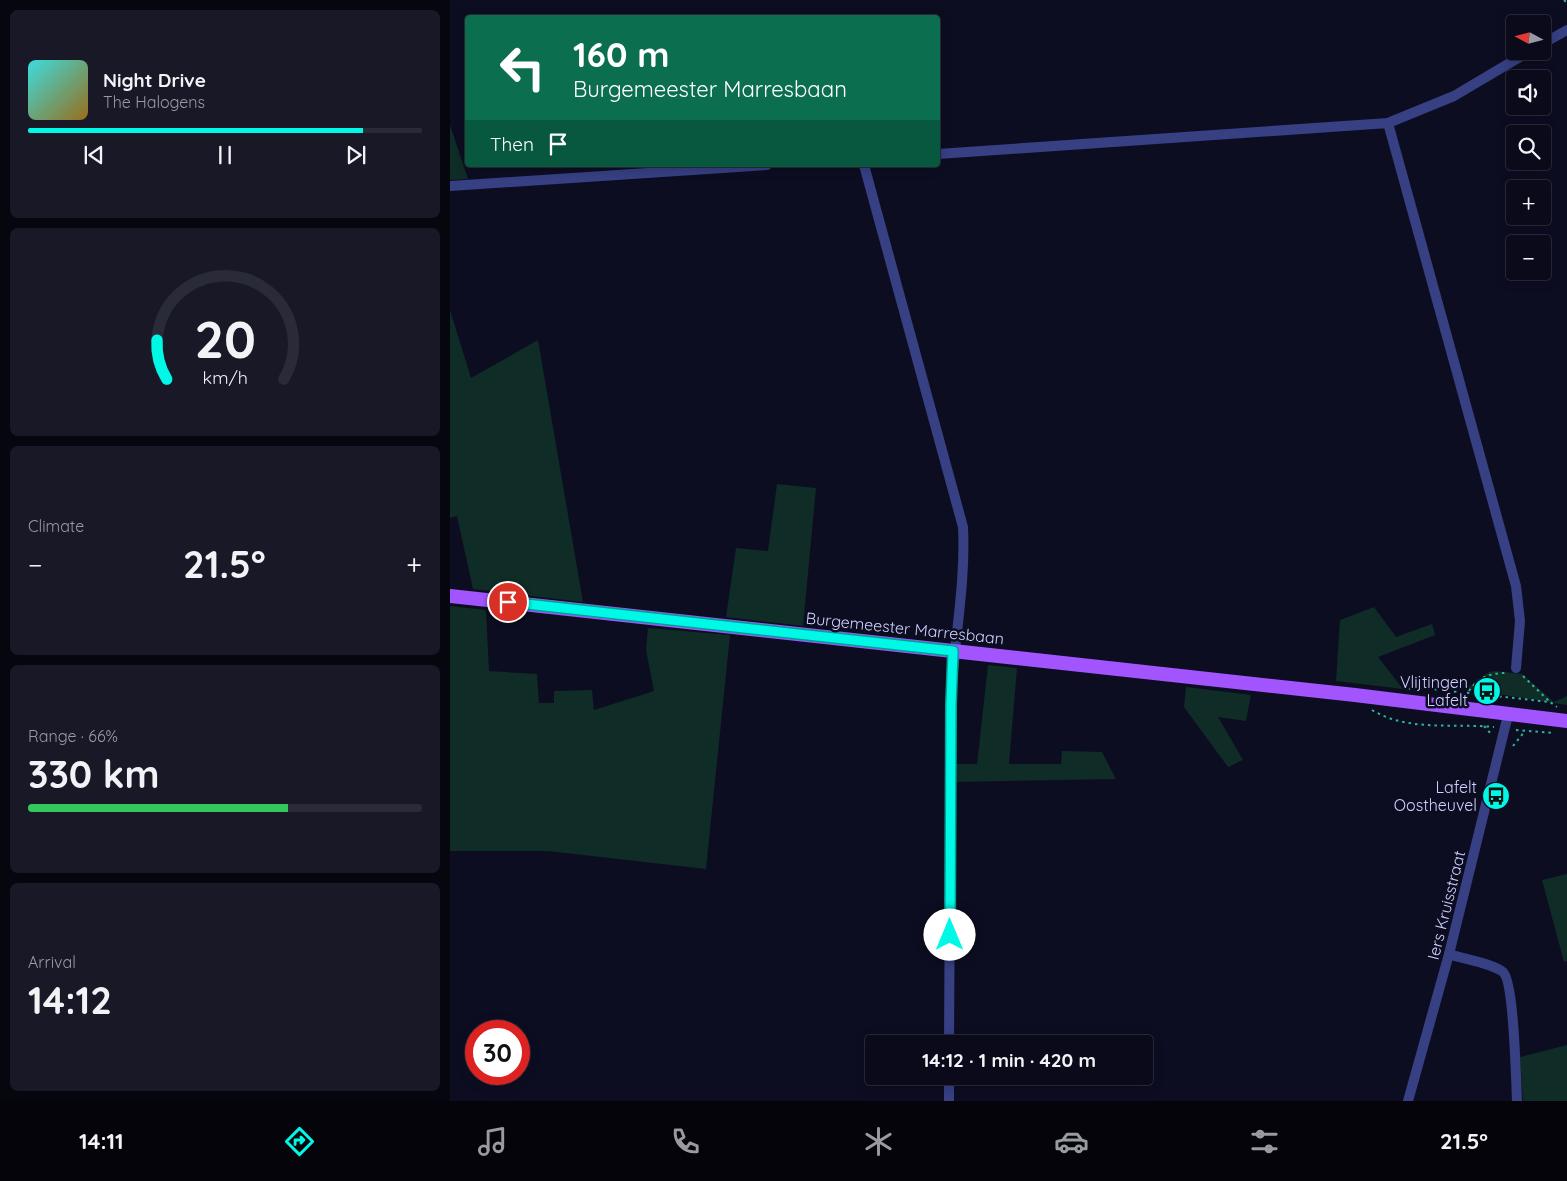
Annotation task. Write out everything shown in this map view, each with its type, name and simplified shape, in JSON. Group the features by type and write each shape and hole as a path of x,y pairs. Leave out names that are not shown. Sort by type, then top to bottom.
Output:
{"main road":[{"name":"Burgemeester Marresbaan","path":"450,596 1355,695 1567,721"}],"street":[{"path":"1551,39 1567,30"},
{"path":"940,154 1388,123 1454,96 1515,60"},
{"path":"1388,123 1516,586 1520,621 1515,672"},
{"path":"450,186 737,167"},
{"path":"865,167 963,527 963,568 953,651 951,704 949,1035"},
{"name":"Iers Kruisstraat","path":"1408,1101 1449,954 1508,715"},
{"path":"1449,954 1496,968 1504,973 1507,978 1511,1002 1517,1101"},
{"path":"949,1085 949,1101"}],"path":[{"path":"1564,0 1567,3"},
{"path":"1455,691 1550,702 1528,679 1515,672 1494,673 1484,677 1469,692"},
{"path":"1355,695 1366,707 1381,716 1425,726 1484,726"},
{"path":"1525,731 1546,733"}],"green space":[{"path":"450,125 468,179 450,180"},
{"path":"450,310 471,378 538,340 583,602 473,589 457,516 450,518"},
{"path":"777,484 816,488 803,626 726,617 736,548 768,551"},
{"path":"450,606 486,610 489,671 537,674 539,703 554,703 554,691 592,690 594,710 654,691 646,650 648,628 730,635 706,869 548,851 450,851"},
{"path":"1374,607 1396,637 1432,624 1435,635 1378,657 1403,689 1336,681 1340,620"},
{"path":"988,665 1017,668 1009,764 1061,764 1062,751 1102,752 1116,779 952,782 953,764 977,764"},
{"path":"1489,672 1522,674 1554,702 1567,696 1567,705 1466,689"},
{"path":"1186,687 1251,695 1246,721 1218,717 1243,760 1228,767 1184,707"},
{"path":"1567,874 1567,961 1564,962 1542,880"},
{"path":"1567,1045 1567,1101 1523,1101 1520,1057"}],"place":[{"name":"Vlijtingen Lafelt","path":"1487,691"},
{"name":"Lafelt Oostheuvel","path":"1496,796"}],"route":[{"path":"508,602 953,651 950,935"}]}
